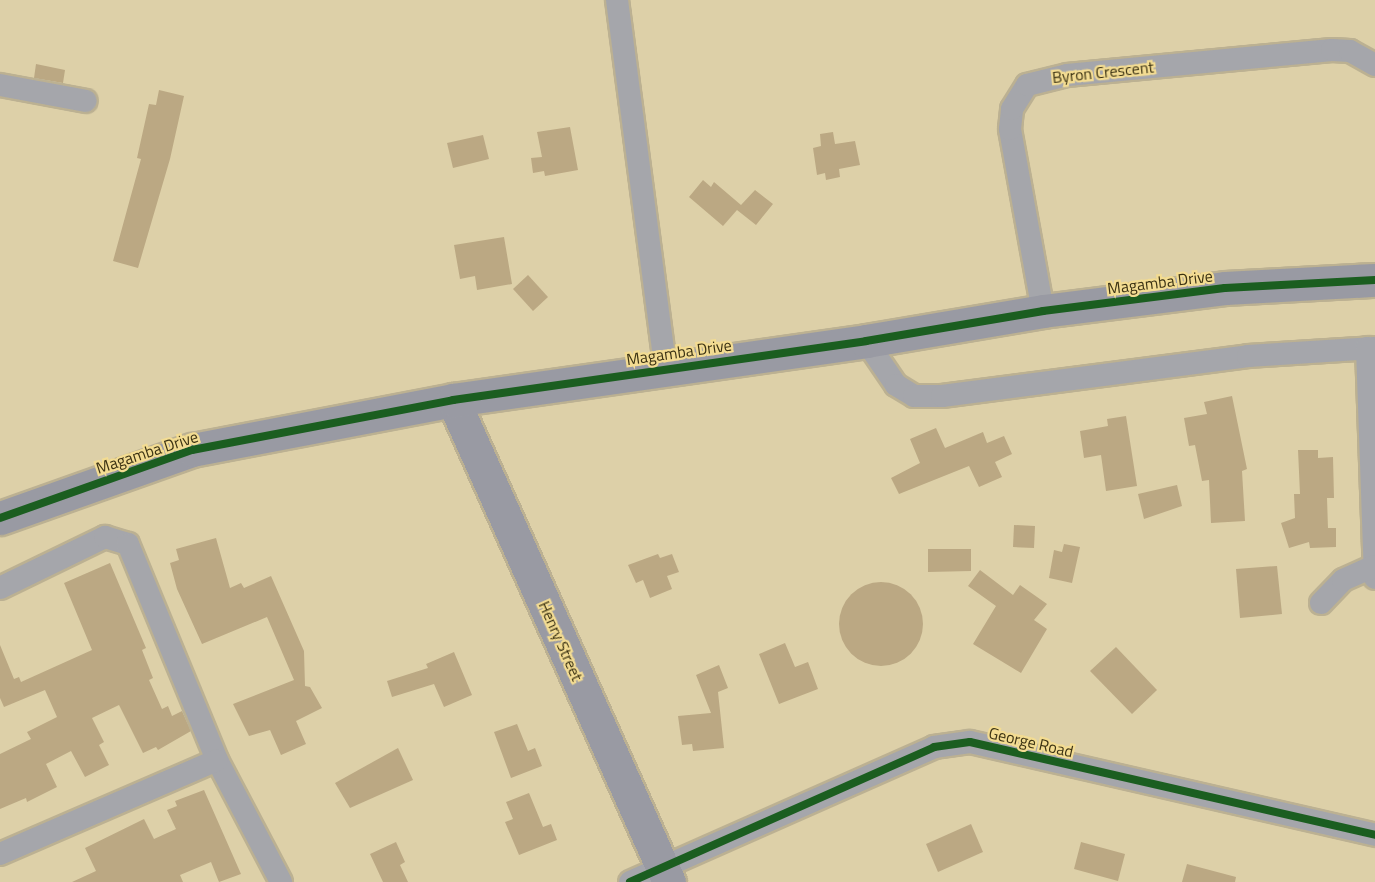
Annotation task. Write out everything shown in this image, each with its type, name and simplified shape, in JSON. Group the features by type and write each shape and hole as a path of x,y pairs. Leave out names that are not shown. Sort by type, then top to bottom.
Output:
{"street":[{"path":"617,0 665,367"},
{"name":"Byron Crescent","path":"1043,311 1010,138 1012,109 1027,85 1067,75 1332,50 1350,51 1375,64"},
{"path":"0,85 86,101"},
{"name":"Magamba Drive","path":"0,518 192,450 453,400 665,367 866,341 1043,311 1225,288 1375,280"},
{"path":"866,341 903,392 942,396 1248,356 1371,348 1374,572 1343,580 1321,603"},
{"name":"Henry Street","path":"453,400 666,875"},
{"path":"0,588 105,537 128,544 217,760 281,882"},
{"name":"George Road","path":"630,882 666,875 934,747 970,742 1375,835"},
{"path":"0,854 217,760"}],"building":[{"path":"36,64 65,70 63,83 34,78"},
{"path":"159,90 184,96 170,159 138,268 113,261 141,159 137,158 149,104 156,105"},
{"path":"570,127 578,170 545,176 544,171 533,173 531,158 542,157 537,132"},
{"path":"833,132 835,144 855,141 860,165 839,169 840,177 826,180 825,173 817,175 813,148 821,146 820,134"},
{"path":"483,135 489,159 453,168 447,143"},
{"path":"703,180 711,187 714,182 741,205 755,190 773,204 756,225 737,210 723,226 689,197"},
{"path":"504,237 512,284 477,290 475,276 460,279 454,245"},
{"path":"528,275 548,297 533,311 513,289"},
{"path":"1232,396 1247,469 1242,471 1245,521 1211,523 1209,480 1202,481 1195,445 1189,446 1184,418 1207,414 1204,402"},
{"path":"1126,416 1137,486 1106,491 1101,455 1084,458 1080,431 1108,426 1107,419"},
{"path":"936,428 945,448 983,432 987,443 1004,436 1012,454 995,462 1002,477 979,487 969,466 899,494 891,478 920,463 910,439"},
{"path":"1298,450 1318,450 1318,458 1333,457 1334,498 1327,498 1328,528 1336,528 1336,547 1310,548 1309,542 1289,548 1281,523 1295,518 1294,494 1300,494"},
{"path":"1177,485 1182,506 1144,519 1138,494"},
{"path":"1014,525 1035,526 1034,548 1013,547"},
{"path":"216,538 230,588 241,583 244,588 271,576 304,651 305,686 310,687 322,708 296,721 306,744 281,755 270,730 249,736 233,704 294,680 267,617 202,644 177,589 170,563 179,560 176,549"},
{"path":"1064,544 1080,547 1072,583 1049,578 1054,550 1062,552"},
{"path":"928,549 971,549 971,571 928,572"},
{"path":"658,554 660,558 672,554 679,572 667,576 672,589 650,598 643,580 636,583 628,565"},
{"path":"110,563 146,648 142,650 153,678 149,680 162,709 168,706 172,716 182,711 191,731 158,750 156,747 143,753 119,705 92,718 104,742 99,745 109,765 85,777 71,751 46,764 57,787 27,802 26,798 0,809 0,754 31,739 27,732 57,717 45,690 4,707 0,698 0,645 14,679 19,677 21,682 92,650 64,583"},
{"path":"1277,566 1282,614 1240,618 1236,569"},
{"path":"980,570 1013,595 1020,585 1047,604 1034,620 1047,629 1021,673 973,644 996,606 968,586"},
{"path":"873,582 889,582 905,589 916,600 923,616 920,640 911,654 889,666 873,666 857,659 846,648 839,632 839,616 846,600 857,589"},
{"path":"785,643 795,667 808,662 818,689 779,704 759,654"},
{"path":"1116,647 1157,690 1132,714 1090,671"},
{"path":"454,652 472,695 444,707 434,684 392,697 387,681 428,668 426,664"},
{"path":"719,665 728,688 718,692 724,748 693,751 692,744 682,745 678,716 711,713 696,675"},
{"path":"517,724 528,751 535,748 542,766 511,778 494,732"},
{"path":"398,748 413,780 350,808 335,783"},
{"path":"204,790 241,874 219,882 211,862 180,875 183,882 72,882 96,871 85,848 144,819 154,839 176,829 167,810 177,806 175,801"},
{"path":"529,793 543,827 551,824 557,840 519,855 505,822 513,819 506,802"},
{"path":"971,824 983,852 938,872 926,844"},
{"path":"396,842 405,862 400,865 408,882 383,882 370,854"},
{"path":"1081,842 1125,854 1118,881 1074,869"},
{"path":"1187,864 1236,877 1235,882 1182,882"}],"cycle path":[{"path":"0,518 192,450 453,400 866,341 1043,311 1225,288 1375,280"},
{"path":"630,882 934,747 970,742 1375,835"}]}
